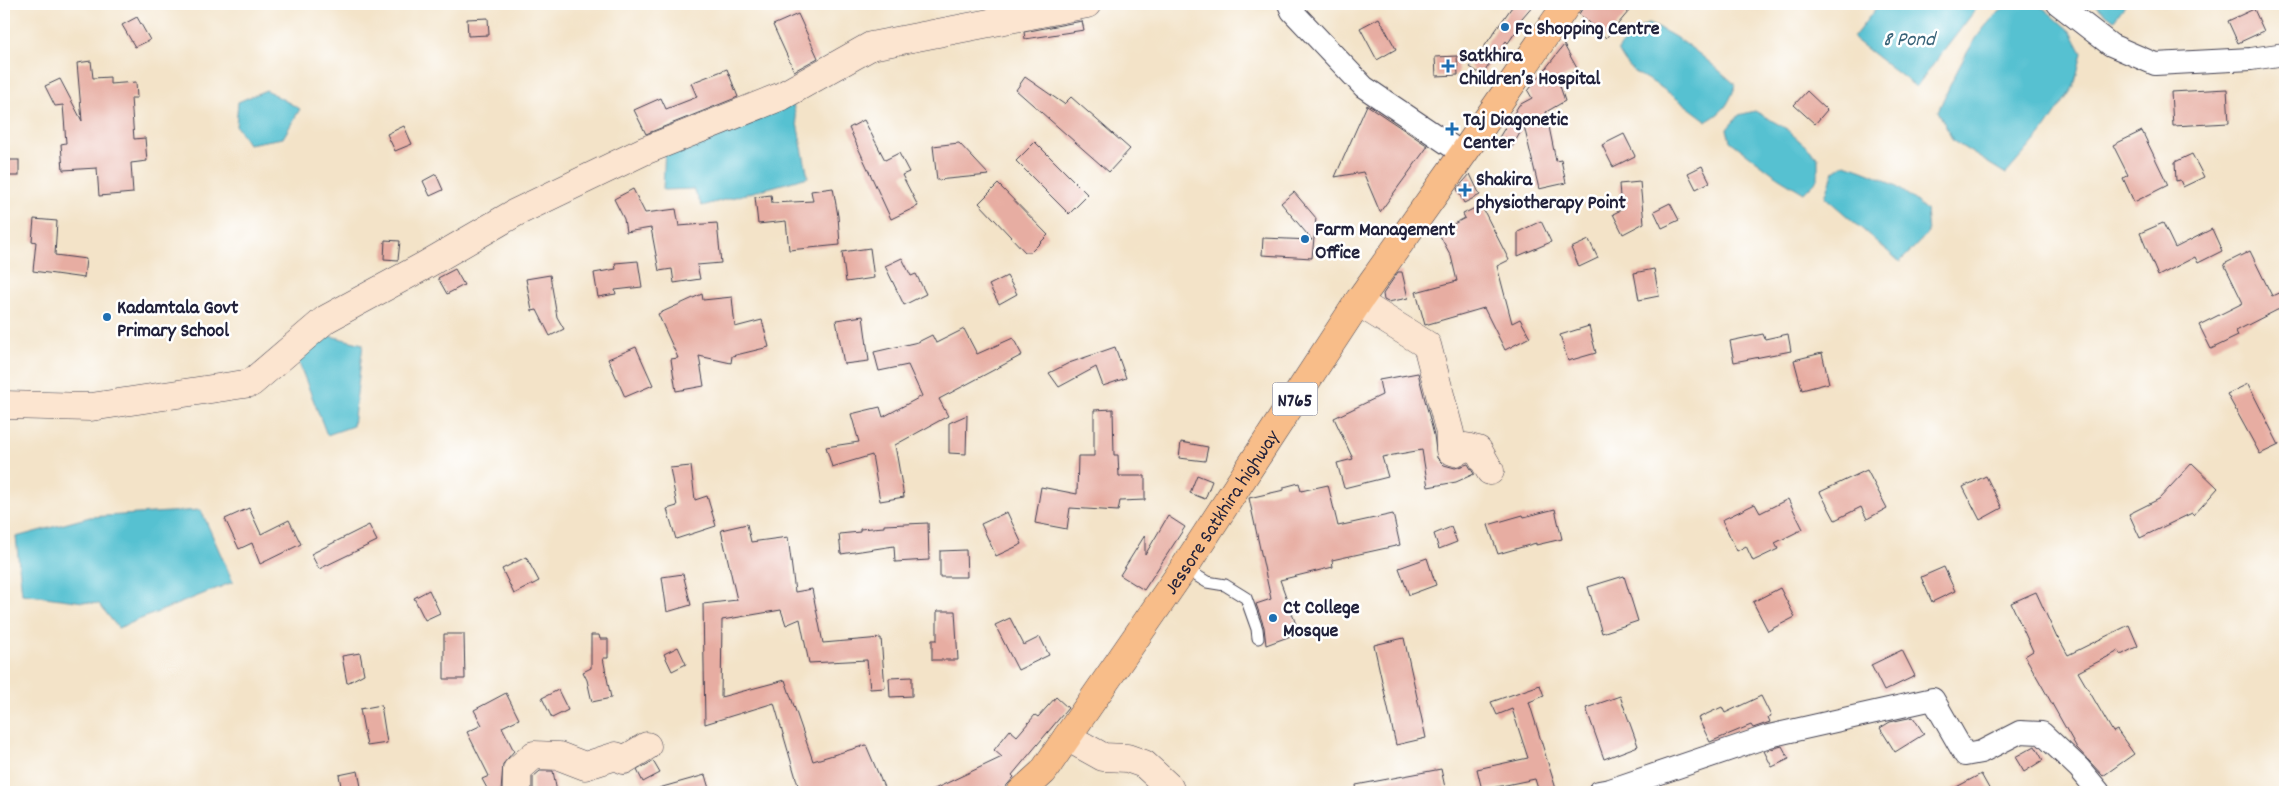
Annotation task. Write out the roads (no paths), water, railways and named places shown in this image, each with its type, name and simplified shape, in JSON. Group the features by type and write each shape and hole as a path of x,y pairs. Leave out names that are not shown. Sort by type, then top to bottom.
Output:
{"highway":[{"name":"Jessore Satkhira highway","path":"1020,792 1044,782 1067,737 1184,568 1358,302 1464,154 1567,4"}],"street":[{"path":"4,405 91,408 251,383 326,319 422,267 515,213 644,151 782,96 871,46 1087,4"},
{"path":"1289,4 1292,10 1364,87 1464,154"},
{"path":"2058,4 2111,44 2155,64 2251,59 2285,54"},
{"path":"1358,302 1427,345 1450,433 1450,450 1455,452 1466,447 1478,450 1490,471"},
{"path":"1598,792 1610,790 1768,736 1933,699 1966,755 1981,752 2020,732 2042,733 2079,768 2099,792"},
{"path":"1067,737 1103,756 1126,758 1144,764 1169,787 1171,792"},
{"path":"516,792 517,770 534,755 559,756 585,766 616,756 624,760 647,746"}],"lane":[{"path":"1184,568 1207,582 1226,585 1246,598 1257,629 1258,638"}],"water":[{"name":"8 Pond","path":"1879,4 1980,4 1916,87 1853,38"},
{"path":"2011,4 2036,4 2046,10 2071,32 2082,53 2074,86 2046,128 2006,174 1953,141 1938,111 1959,67 1977,37 1999,12"},
{"path":"2093,4 2126,4 2114,20"},
{"path":"1648,24 1684,43 1736,85 1722,110 1707,121 1659,86 1631,69 1618,50 1631,34"},
{"path":"266,90 300,109 283,138 248,144 236,126 238,102"},
{"path":"792,99 808,177 702,206 693,189 663,190 665,147"},
{"path":"1755,111 1785,128 1818,157 1818,179 1804,193 1779,178 1730,141 1727,129 1739,115"},
{"path":"1845,164 1868,172 1888,182 1926,210 1928,233 1900,262 1825,197 1834,171"},
{"path":"326,335 363,344 353,426 327,435 295,353"},
{"path":"201,510 233,582 118,628 99,604 22,594 16,537 90,517"}],"place":[{"name":"Fc Shopping Centre","path":"1505,27"},
{"name":"Satkhira Children’s Hospital","path":"1448,66"},
{"name":"Taj Diagonetic Center","path":"1452,129"},
{"name":"Shakira physiotherapy Point","path":"1465,190"},
{"name":"Farm Management Office","path":"1305,239"},
{"name":"Kadamtala Govt Primary School","path":"107,317"},
{"name":"Ct College Mosque","path":"1273,618"}]}
